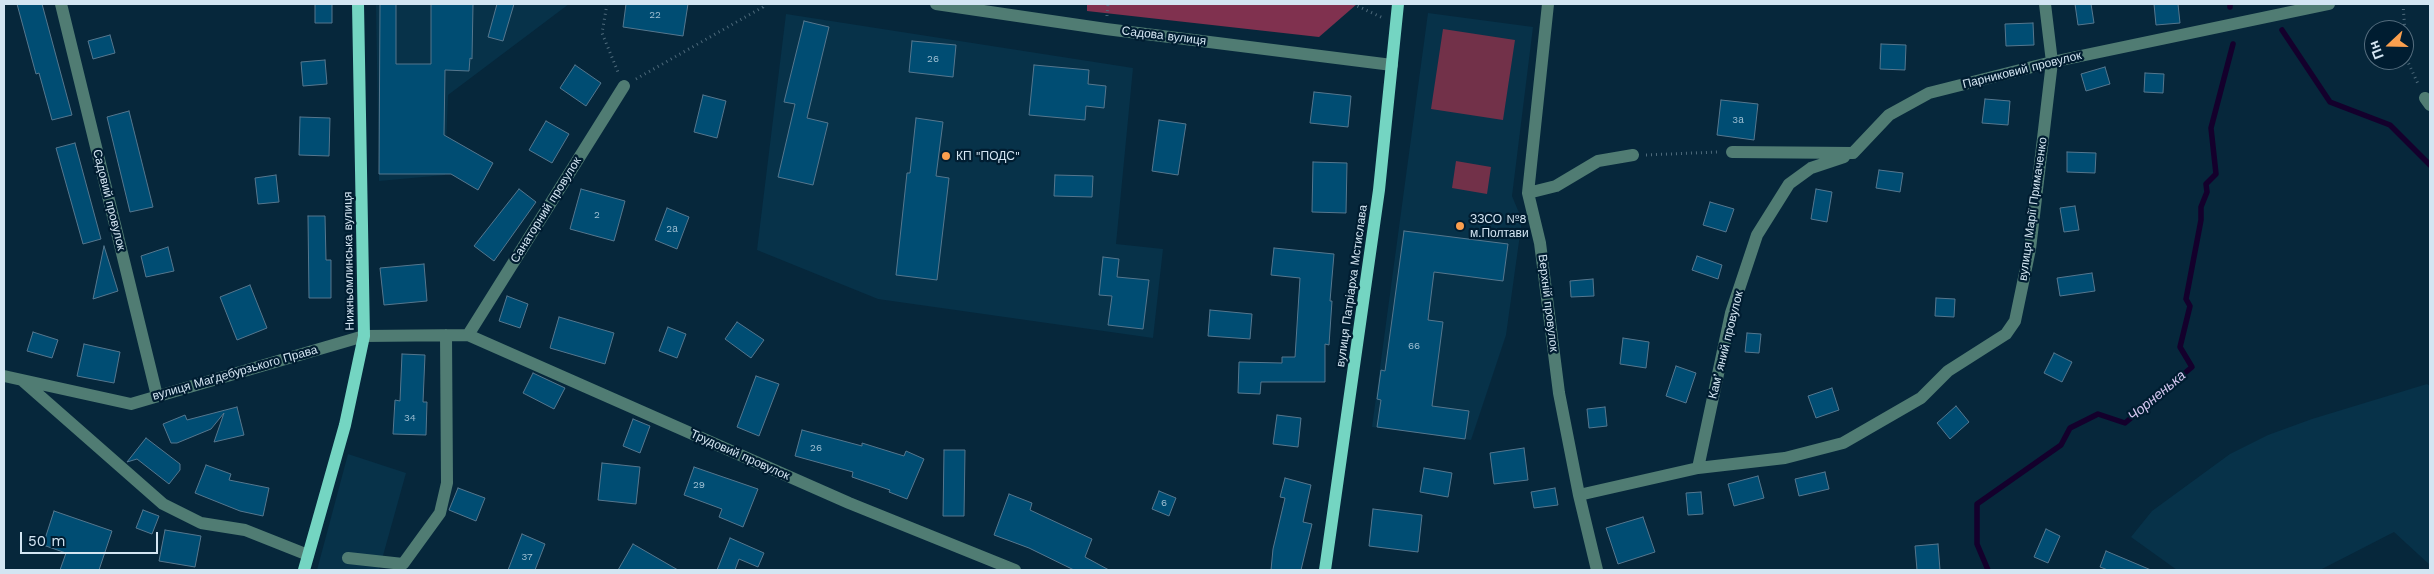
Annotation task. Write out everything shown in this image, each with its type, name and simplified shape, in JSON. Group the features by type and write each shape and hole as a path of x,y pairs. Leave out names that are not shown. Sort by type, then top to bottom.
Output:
{"main road":[{"name":"Нижньомлинська вулиця","path":"304,570 345,425 364,336 358,4"},
{"name":"вулиця Патріарха Мстислава","path":"1325,570 1378,200 1398,4"}],"street":[{"name":"Садовий провулок","path":"61,4 157,396"},
{"name":"Садова вулиця","path":"936,4 1106,29 1392,65"},
{"name":"Верхній провулок","path":"1548,4 1528,193 1540,243 1559,393 1578,495 1597,570"},
{"name":"вулиця Марії Примаченко","path":"1578,495 1698,468 1785,458 1842,443 1922,398 1948,371 2006,334 2015,321 2030,249 2052,62 2045,4"},
{"name":"Парниковий провулок","path":"1853,153 1889,115 1929,93 2052,62 2330,4"},
{"name":"Санаторний провулок","path":"468,335 624,86"},
{"path":"1732,152 1853,153"},
{"name":"Камʼяний провулок","path":"1698,468 1731,313 1757,235 1789,184 1811,168 1853,153"},
{"path":"1528,193 1556,186 1598,161 1633,155"},
{"path":"348,558 403,564 440,513 447,483 446,335"},
{"name":"вулиця Маґдебурзького Права","path":"4,376 131,404 364,336 468,335"},
{"name":"Трудовий провулок","path":"468,335 849,503 1015,570"},
{"path":"21,379 163,504 201,523 245,530 308,555"}],"path":[{"path":"606,4 602,33 624,86 764,4"},
{"path":"1353,4 1396,26"},
{"path":"2403,4 2407,60 2428,101"},
{"path":"1633,155 1732,152"}],"shaded area":[{"path":"376,4 569,4 448,95 445,175 379,181"},
{"path":"1087,4 1357,4 1319,37 1087,11"},
{"name":"ЗЗСО №8 м.Полтави","path":"1428,13 1533,27 1512,196 1522,220 1506,335 1471,440 1372,427"},
{"name":"КП \"ПОДС\"","path":"786,14 1133,68 1116,244 1163,249 1153,338 878,299 757,250"},
{"path":"1443,29 1515,40 1503,120 1431,109"},
{"path":"1456,161 1491,167 1487,194 1452,188"},
{"path":"2427,384 2430,386 2430,565 2394,532 2320,570 2177,570 2131,537 2152,511 2230,454 2268,435 2312,419"},
{"path":"348,454 406,473 379,570 317,570"}],"building":[{"path":"17,4 42,4 72,115 52,120 39,73 36,74"},
{"path":"315,4 332,4 332,23 315,23"},
{"path":"380,4 396,4 396,64 431,64 431,4 473,4 472,59 470,58 469,71 445,70 444,135 493,163 478,190 451,174 379,174"},
{"path":"497,4 514,4 503,41 488,37"},
{"path":"626,4 688,4 683,36 623,27"},
{"path":"2075,4 2091,4 2094,23 2078,25"},
{"path":"2154,4 2178,4 2180,23 2156,25"},
{"path":"804,21 829,27 807,118 828,123 813,185 778,177 795,104 784,102"},
{"path":"2033,23 2034,45 2006,46 2005,24"},
{"path":"110,35 115,53 93,59 88,41"},
{"path":"912,41 956,45 953,77 909,72"},
{"path":"1881,44 1906,45 1905,70 1880,69"},
{"path":"325,60 327,84 303,86 301,62"},
{"path":"575,65 601,83 586,106 560,88"},
{"path":"1034,65 1089,70 1088,84 1106,86 1104,108 1086,106 1085,120 1029,115"},
{"path":"2105,67 2110,84 2086,91 2081,74"},
{"path":"2145,73 2164,74 2163,93 2144,92"},
{"path":"1314,92 1351,96 1348,127 1310,123"},
{"path":"703,95 726,101 717,138 694,132"},
{"path":"1985,99 2010,101 2008,125 1982,123"},
{"path":"1721,100 1758,104 1754,140 1717,135"},
{"path":"129,111 153,207 130,212 107,117"},
{"path":"300,117 330,118 329,156 299,155"},
{"path":"916,118 943,122 936,176 949,178 937,280 896,275 907,173 910,173"},
{"path":"1159,120 1186,124 1178,175 1152,171"},
{"path":"546,121 569,134 552,163 529,150"},
{"path":"75,143 101,239 83,244 56,148"},
{"path":"2067,152 2096,153 2095,173 2067,172"},
{"path":"1313,162 1347,163 1346,213 1312,212"},
{"path":"1879,170 1903,173 1900,192 1876,188"},
{"path":"276,175 279,202 258,204 255,178"},
{"path":"1055,175 1093,176 1092,197 1054,196"},
{"path":"519,189 536,202 494,261 474,246"},
{"path":"581,189 625,201 614,241 570,229"},
{"path":"1816,189 1832,192 1827,222 1811,219"},
{"path":"1710,202 1734,209 1726,232 1703,225"},
{"path":"2075,206 2079,230 2064,232 2060,208"},
{"path":"667,208 689,217 677,249 655,240"},
{"path":"308,216 325,216 326,260 331,260 331,298 309,298"},
{"path":"1404,231 1508,244 1503,281 1434,272 1428,320 1443,322 1432,406 1469,411 1465,439 1377,427 1381,400 1377,399 1381,370 1385,371"},
{"path":"104,246 118,291 93,299"},
{"path":"168,247 174,271 146,277 141,256"},
{"path":"1274,248 1334,254 1329,345 1325,344 1325,382 1261,382 1260,394 1238,393 1239,362 1282,363 1282,357 1295,357 1300,278 1271,275"},
{"path":"1697,256 1722,265 1718,279 1692,270"},
{"path":"1103,257 1119,259 1117,277 1149,280 1143,329 1108,325 1112,296 1099,295"},
{"path":"424,264 427,301 384,305 380,268"},
{"path":"2092,273 2095,291 2060,296 2057,278"},
{"path":"1593,279 1594,296 1571,297 1570,281"},
{"path":"250,285 267,328 237,340 220,297"},
{"path":"507,296 528,304 520,328 499,321"},
{"path":"1936,298 1955,299 1954,317 1935,316"},
{"path":"1210,310 1252,314 1250,339 1208,336"},
{"path":"559,317 614,333 605,364 550,348"},
{"path":"737,322 764,340 751,358 725,339"},
{"path":"668,327 686,334 677,358 659,351"},
{"path":"33,332 58,340 52,358 27,351"},
{"path":"1747,333 1761,334 1759,353 1745,352"},
{"path":"1623,338 1649,342 1646,368 1620,364"},
{"path":"84,344 120,352 114,383 77,376"},
{"path":"2054,353 2072,362 2062,382 2044,373"},
{"path":"402,354 425,355 423,402 427,402 426,435 393,434 395,400 400,401"},
{"path":"1676,366 1696,373 1686,403 1666,396"},
{"path":"533,373 565,388 554,409 523,393"},
{"path":"756,376 779,384 759,436 737,427"},
{"path":"1832,388 1839,410 1816,418 1808,396"},
{"path":"1956,406 1969,422 1950,439 1937,423"},
{"path":"237,407 244,435 214,442 224,413 211,429 177,443 171,443 163,424 185,415 187,420"},
{"path":"1605,407 1607,426 1589,428 1587,409"},
{"path":"1277,415 1301,418 1298,447 1273,444"},
{"path":"633,419 650,426 640,453 623,446"},
{"path":"802,430 862,446 862,443 904,456 906,451 924,459 907,499 889,492 890,490 852,477 853,472 795,456"},
{"path":"146,438 180,464 180,470 169,484 137,459 127,462"},
{"path":"1524,448 1528,480 1494,484 1490,453"},
{"path":"944,450 965,450 964,516 943,516"},
{"path":"602,463 640,467 636,504 598,500"},
{"path":"206,465 231,474 229,480 269,488 263,516 240,511 195,493"},
{"path":"694,467 758,489 743,527 719,517 722,509 684,495"},
{"path":"1424,468 1452,473 1448,497 1420,492"},
{"path":"1825,472 1829,489 1799,496 1795,479"},
{"path":"1758,476 1764,498 1734,506 1728,484"},
{"path":"1285,478 1311,485 1303,522 1312,524 1301,570 1271,570 1273,549 1285,498 1280,497"},
{"path":"458,488 485,498 476,521 449,510"},
{"path":"1555,488 1558,505 1534,508 1531,492"},
{"path":"1159,491 1176,498 1169,516 1152,509"},
{"path":"1701,492 1703,514 1688,515 1686,493"},
{"path":"1009,494 1032,503 1030,510 1092,539 1085,557 1109,570 1074,570 1029,548 994,535"},
{"path":"1373,509 1422,515 1418,552 1369,546"},
{"path":"143,510 159,516 152,534 136,528"},
{"path":"54,511 112,531 99,570 60,570 66,553 43,545"},
{"path":"1643,517 1655,552 1618,564 1606,528"},
{"path":"2046,529 2060,536 2048,563 2034,557"},
{"path":"165,530 201,536 195,567 159,561"},
{"path":"522,534 545,544 535,570 508,570"},
{"path":"730,538 764,553 758,567 739,559 735,570 717,570"},
{"path":"633,544 678,570 618,570"},
{"path":"1938,544 1940,570 1917,570 1915,546"},
{"path":"2106,551 2151,570 2108,570 2100,567"}],"waterway":[{"path":"2282,30 2330,102 2390,125 2430,165"},
{"name":"Чорненька","path":"1988,570 1977,544 1977,504 2061,445 2070,428 2098,414 2125,423 2192,367 2180,347 2190,306 2186,299 2201,220 2201,207 2207,192 2206,184 2216,174 2211,128 2233,44"}],"place":[{"name":"КП \"ПОДС\"","path":"946,156"},
{"name":"ЗЗСО №8 м.Полтави","path":"1460,226"}]}
